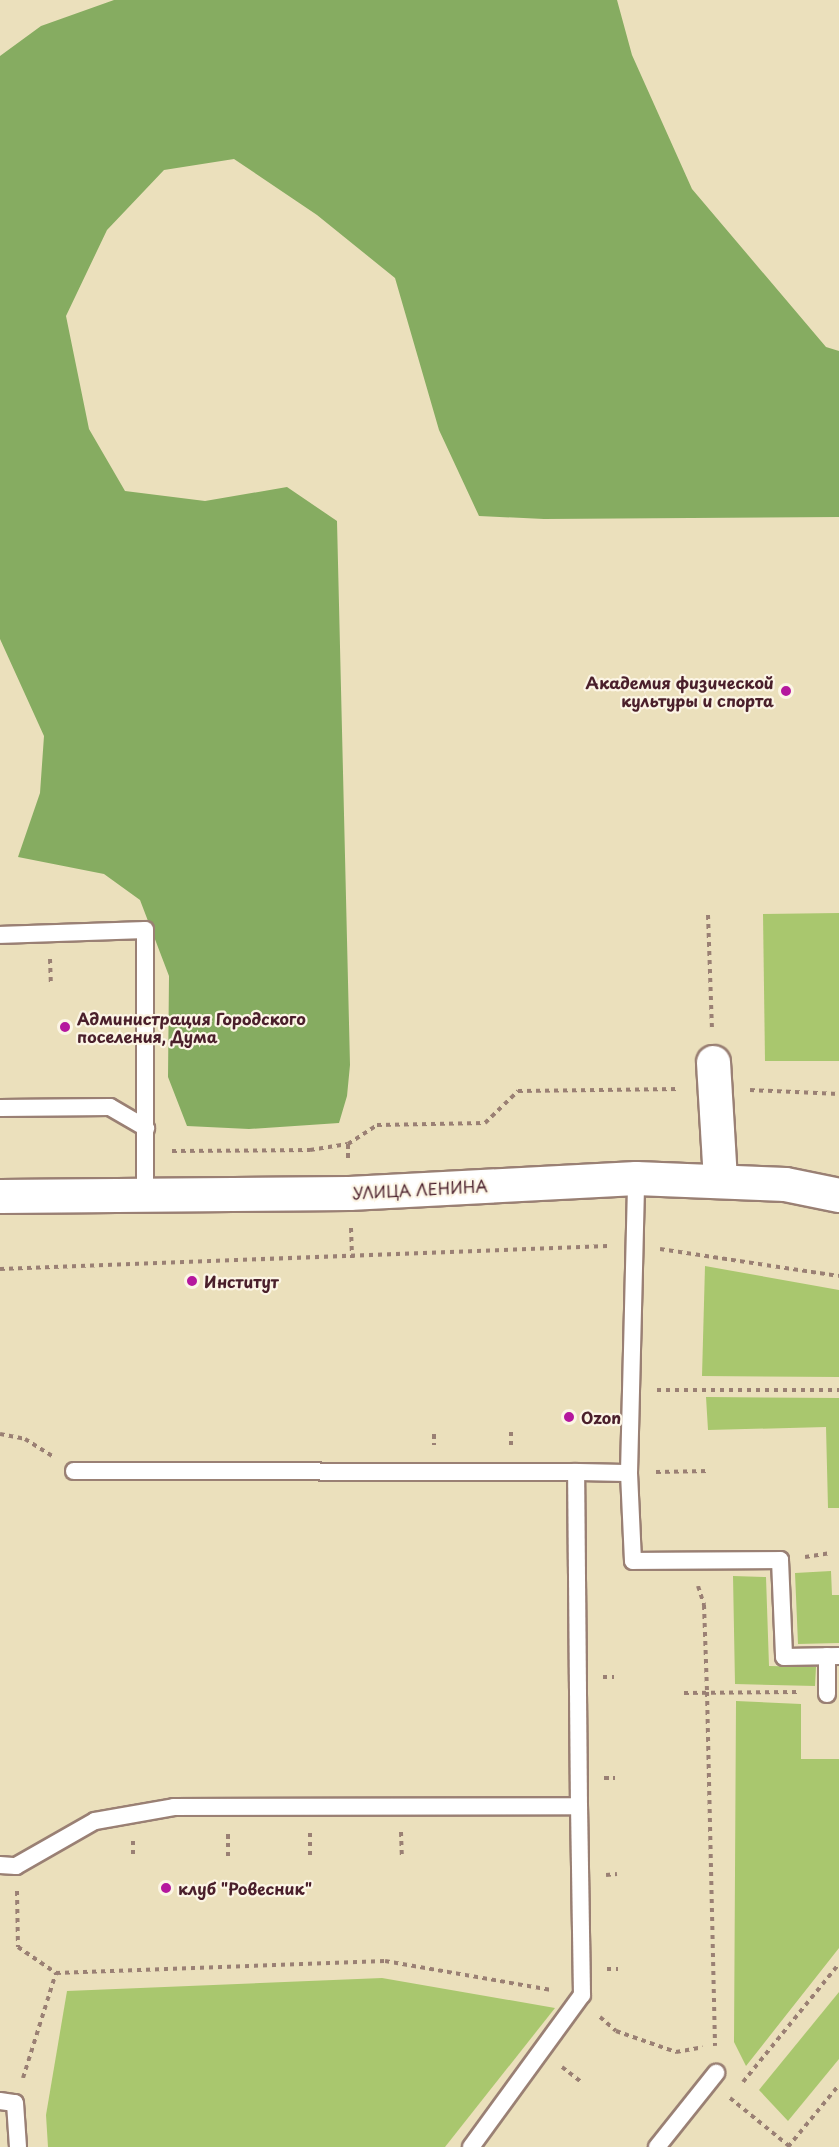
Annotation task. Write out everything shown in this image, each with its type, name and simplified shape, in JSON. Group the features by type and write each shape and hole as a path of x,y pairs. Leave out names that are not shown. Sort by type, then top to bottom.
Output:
{"street":[{"path":"714,1075 720,1181"},
{"name":"УЛИЦА ЛЕНИНА","path":"0,1196 349,1193 636,1178 785,1184 839,1195"}],"lane":[{"path":"0,935 145,930 147,1151 145,1195"},
{"path":"0,1108 110,1107 146,1128"},
{"path":"636,1178 628,1473 633,1561 780,1560 784,1658 833,1656 827,1693"},
{"path":"74,1471 628,1473"},
{"path":"471,2147 582,1995 576,1472"},
{"path":"8,1865 94,1821 174,1807 579,1806"},
{"path":"657,2147 716,2073"},
{"path":"7,2102 18,2147"}],"path":[{"path":"708,915 714,1075"},
{"path":"147,1151 310,1150 348,1144 377,1125 484,1123 518,1091 714,1075 839,1094"},
{"path":"348,1144 352,1258"},
{"path":"0,1269 352,1258 634,1245 839,1276"},
{"path":"631,1390 839,1390"},
{"path":"0,1434 25,1439 74,1471"},
{"path":"628,1473 709,1471"},
{"path":"689,1560 704,1605 716,2073 730,2098 789,2146 839,2085"},
{"path":"684,1693 827,1693"},
{"path":"8,1865 18,1947 56,1973 384,1961 582,1995 616,2031 676,2052 715,2045"},
{"path":"730,2098 839,1964"},
{"path":"7,2102 56,1973"}],"green space":[{"path":"114,0 617,0 632,55 692,189 826,347 839,351 839,517 544,519 479,516 439,430 395,278 317,215 234,159 164,170 107,230 66,316 89,429 125,491 205,501 287,487 337,521 350,1065 347,1096 339,1123 249,1129 187,1126 168,1077 169,976 140,900 104,874 18,857 40,793 44,736 0,639 0,56 41,26"},
{"path":"839,913 839,1061 765,1061 763,914"},
{"path":"705,1266 839,1290 839,1377 702,1376"},
{"path":"706,1397 839,1398 839,1508 828,1508 826,1427 708,1430"},
{"path":"831,1571 832,1595 839,1595 839,1643 798,1644 795,1573"},
{"path":"733,1576 766,1577 769,1666 816,1667 815,1686 735,1684"},
{"path":"736,1701 801,1704 801,1759 839,1759 839,1948 746,2066 734,2042"},
{"path":"382,1978 555,2008 445,2147 48,2147 46,2115 67,1991"},
{"path":"839,1992 839,2059 788,2121 759,2090"}],"place":[{"name":"Академия физической культуры и спорта","path":"786,691"},
{"name":"Администрация Городского поселения, Дума","path":"65,1027"},
{"name":"Институт","path":"192,1281"},
{"name":"Ozon","path":"569,1417"},
{"name":"клуб \"Ровесник\"","path":"166,1888"}]}
